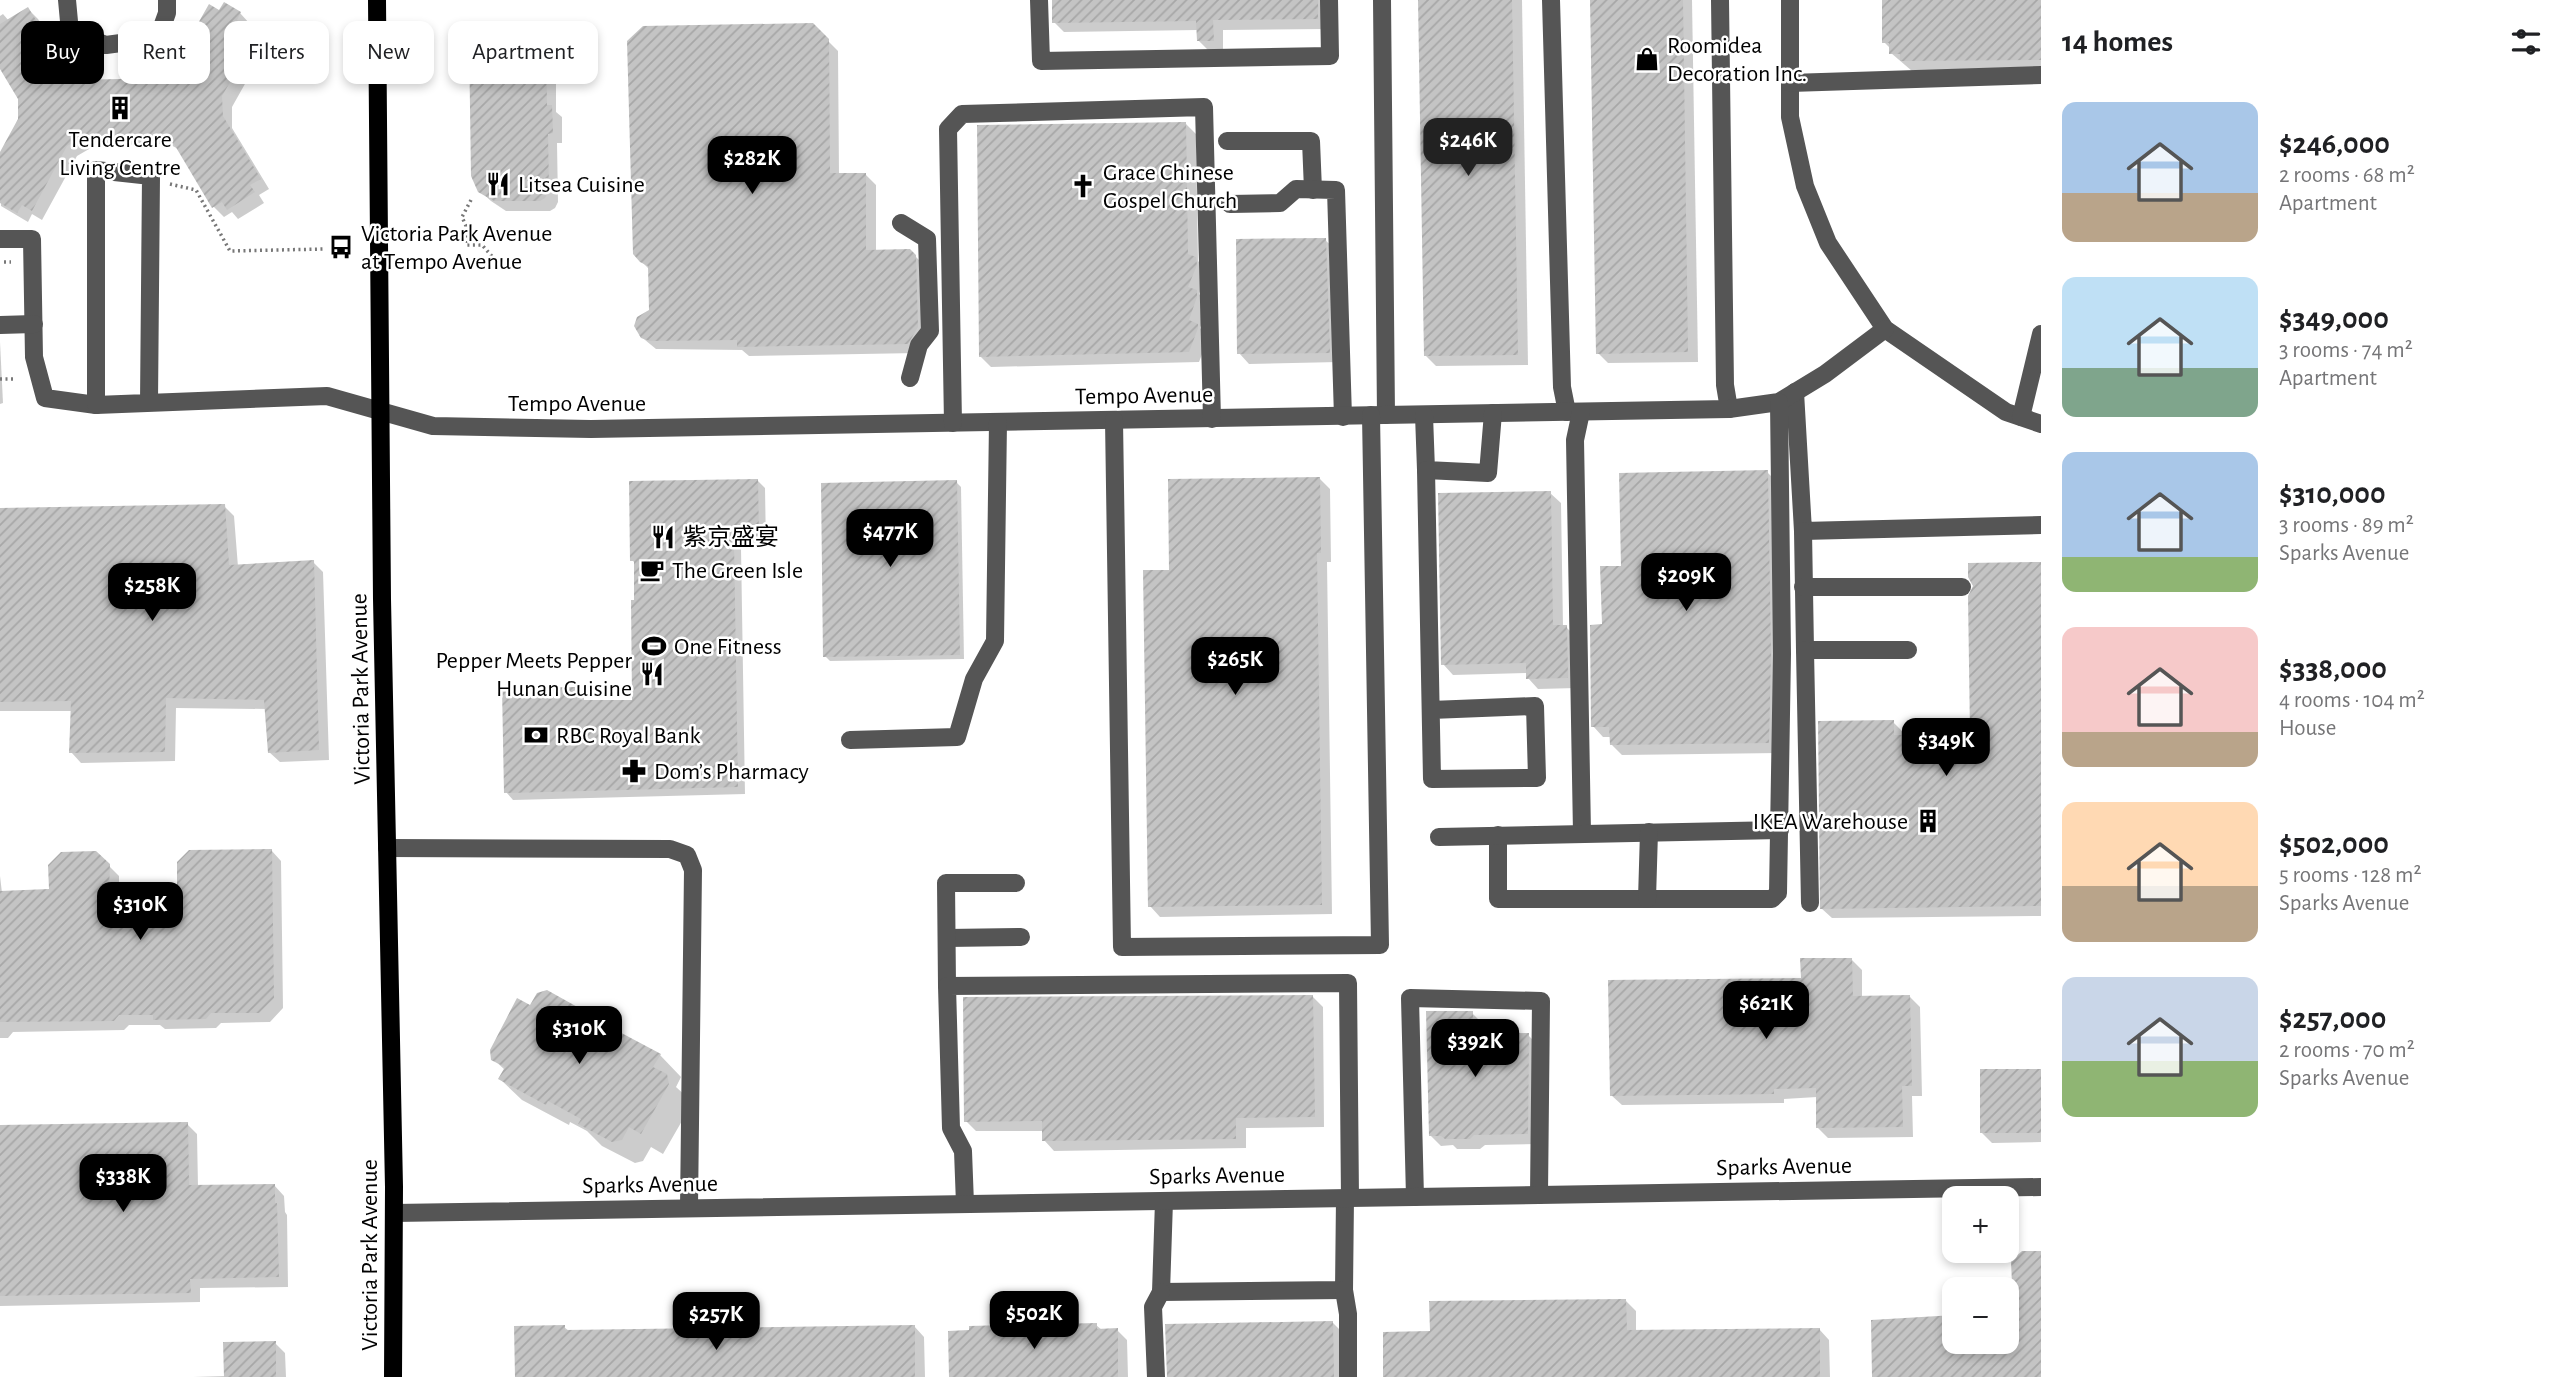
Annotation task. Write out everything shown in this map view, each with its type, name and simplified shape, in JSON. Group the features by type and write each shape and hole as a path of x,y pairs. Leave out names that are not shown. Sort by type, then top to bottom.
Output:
{"main road":[{"name":"Victoria Park Avenue","path":"377,0 394,1213 393,1377"}],"street":[{"path":"67,0 70,32 106,45 158,38 167,13 167,0"},
{"path":"1039,0 1041,61 1330,56 1329,0"},
{"path":"1114,420 1122,947 1380,945 1379,415 1382,0"},
{"path":"1551,0 1562,387 1574,412 1582,833"},
{"path":"1720,0 1725,385 1729,409"},
{"path":"1790,0 1790,117 1805,186 1828,243 1885,329 2006,412 2041,424"},
{"path":"1790,83 2041,75"},
{"path":"953,423 948,129 962,114 1204,107 1212,419"},
{"path":"1227,141 1311,141 1313,190"},
{"path":"96,405 96,170 151,176 149,403"},
{"path":"1230,204 1280,203 1296,189 1336,190 1343,417"},
{"path":"901,223 926,239 928,252 930,331 919,345 910,378"},
{"path":"0,239 32,239 34,324 0,325"},
{"name":"Tempo Avenue","path":"34,324 34,357 45,398 96,405 327,396 433,426 591,429 1729,409 1779,402 1825,374 1885,329"},
{"path":"2021,417 2041,334"},
{"path":"1795,393 1803,531 1810,902"},
{"path":"1499,835 1498,899 1772,899 1778,893 1782,654 1779,402"},
{"path":"1426,470 1488,473 1493,414"},
{"path":"1424,415 1432,779 1537,778 1535,706 1431,709"},
{"path":"850,740 957,737 974,679 995,641 998,422"},
{"path":"1803,531 2041,526"},
{"path":"1803,587 1962,587"},
{"path":"1805,650 1908,650"},
{"path":"1439,837 1780,830"},
{"path":"1647,899 1649,832"},
{"path":"387,848 670,849 687,855 693,870 689,1208"},
{"path":"965,1204 963,1151 951,1128 946,883 1016,883"},
{"path":"947,938 1021,937"},
{"path":"947,986 1348,983 1344,1290 1348,1314 1348,1377"},
{"path":"1415,1197 1410,998 1541,1001 1539,1195"},
{"name":"Sparks Avenue","path":"394,1213 2041,1187"},
{"path":"1156,1377 1153,1307 1161,1292 1164,1200"},
{"path":"1161,1292 1344,1290"}],"path":[{"path":"151,179 196,190 230,251 324,249"},
{"path":"471,200 462,217 466,226 466,245 482,245 498,263"},
{"path":"5,262 11,262"},
{"path":"0,379 16,379"}],"building":[{"path":"1052,0 1318,0 1318,19 1213,20 1214,41 1197,41 1196,21 1052,23"},
{"path":"1418,0 1512,0 1518,355 1424,356"},
{"path":"1590,0 1683,0 1688,352 1596,354"},
{"path":"1882,0 2041,0 2041,60 1900,61 1900,54 1889,54 1889,43 1882,43"},
{"name":"Tendercare Living Centre","path":"224,2 241,12 239,21 224,21 224,84 229,84 222,96 223,116 261,179 250,185 255,192 227,210 222,202 212,208 174,144 157,135 85,136 67,146 32,211 22,205 17,213 0,203 0,152 18,119 18,99 0,69 0,24 28,7 36,21 21,21 21,84 104,84 104,79 118,79 118,84 210,84 210,21 199,21 209,4 219,10"},
{"path":"813,23 829,39 830,173 866,173 866,250 910,249 916,255 918,327 908,344 737,347 737,340 650,341 641,338 634,326 637,317 649,310 648,266 633,254 627,41 643,26"},
{"path":"470,84 547,84 547,105 552,105 553,133 548,134 549,191 545,198 540,201 494,201 478,192 471,176"},
{"name":"Grace Chinese Gospel Church","path":"1186,122 1188,254 1196,257 1197,265 1188,287 1197,290 1189,320 1198,324 1189,352 979,357 977,125"},
{"path":"1326,238 1330,353 1237,354 1236,239"},
{"path":"1768,470 1771,654 1769,743 1610,745 1609,727 1591,727 1590,625 1602,624 1600,566 1621,566 1619,473"},
{"path":"1320,477 1321,553 1317,553 1322,905 1148,907 1143,570 1169,570 1168,479"},
{"path":"758,479 759,540 734,541 738,787 504,793 502,688 577,687 577,700 632,700 631,600 634,600 634,561 630,561 629,481"},
{"path":"957,480 960,655 823,657 821,483"},
{"path":"1551,491 1553,625 1567,625 1568,678 1526,679 1526,663 1441,665 1438,493"},
{"path":"225,504 229,565 314,560 319,750 268,753 264,700 166,698 165,752 69,753 71,701 0,702 0,508"},
{"name":"IKEA Warehouse","path":"2041,562 2041,906 1820,909 1818,721 1894,720 1894,735 1970,734 1968,596 1973,586 1968,577 1968,563"},
{"path":"272,849 274,998 259,1013 211,1013 206,1019 153,1020 153,1015 119,1015 114,1021 0,1022 0,891 49,889 48,865 61,852 96,851 110,864 109,889 177,889 177,862 189,850"},
{"path":"1800,958 1852,958 1853,996 1910,995 1912,1086 1902,1086 1903,1127 1816,1128 1816,1088 1774,1089 1774,1094 1610,1096 1608,980 1801,978"},
{"path":"547,990 581,1009 578,1015 610,1032 612,1028 661,1054 653,1067 667,1074 669,1084 641,1134 629,1127 622,1140 612,1142 578,1124 581,1119 548,1101 546,1105 498,1079 505,1067 491,1060 490,1050 517,998 530,1005 537,993"},
{"path":"1313,995 1315,1117 1236,1118 1236,1139 1042,1141 1042,1121 964,1122 963,997"},
{"path":"1426,1011 1473,1011 1473,1034 1529,1033 1528,1134 1474,1135 1470,1139 1429,1136"},
{"path":"1980,1069 2041,1069 2041,1133 1980,1133"},
{"path":"188,1122 189,1185 275,1184 279,1277 190,1279 191,1293 0,1296 0,1125"},
{"path":"2022,1251 2041,1251 2041,1377 1872,1377 1871,1320 1942,1316 1942,1354 2019,1354 2019,1277 2012,1277 2011,1263 2019,1263 2019,1254"},
{"path":"1626,1299 1627,1330 1820,1328 1820,1377 1383,1377 1383,1332 1430,1331 1429,1301"},
{"path":"1333,1321 1334,1377 1167,1377 1165,1324"},
{"path":"1097,1323 1097,1329 1118,1328 1118,1377 949,1377 948,1331 969,1330 969,1326"},
{"path":"565,1325 565,1330 915,1325 915,1377 515,1377 514,1326"},
{"path":"276,1341 276,1377 224,1377 223,1342"}],"place":[{"name":"Roomidea Decoration Inc.","path":"1647,59"},
{"name":"Tendercare Living Centre","path":"120,108"},
{"name":"Litsea Cuisine","path":"498,184"},
{"name":"Grace Chinese Gospel Church","path":"1083,186"},
{"name":"Victoria Park Avenue at Tempo Avenue","path":"341,247"},
{"name":"紫京盛宴","path":"663,537"},
{"name":"The Green Isle","path":"652,570"},
{"name":"One Fitness","path":"654,646"},
{"name":"Pepper Meets Pepper Hunan Cuisine","path":"652,674"},
{"name":"RBC Royal Bank","path":"536,735"},
{"name":"Dom’s Pharmacy","path":"634,771"},
{"name":"IKEA Warehouse","path":"1928,821"}]}
